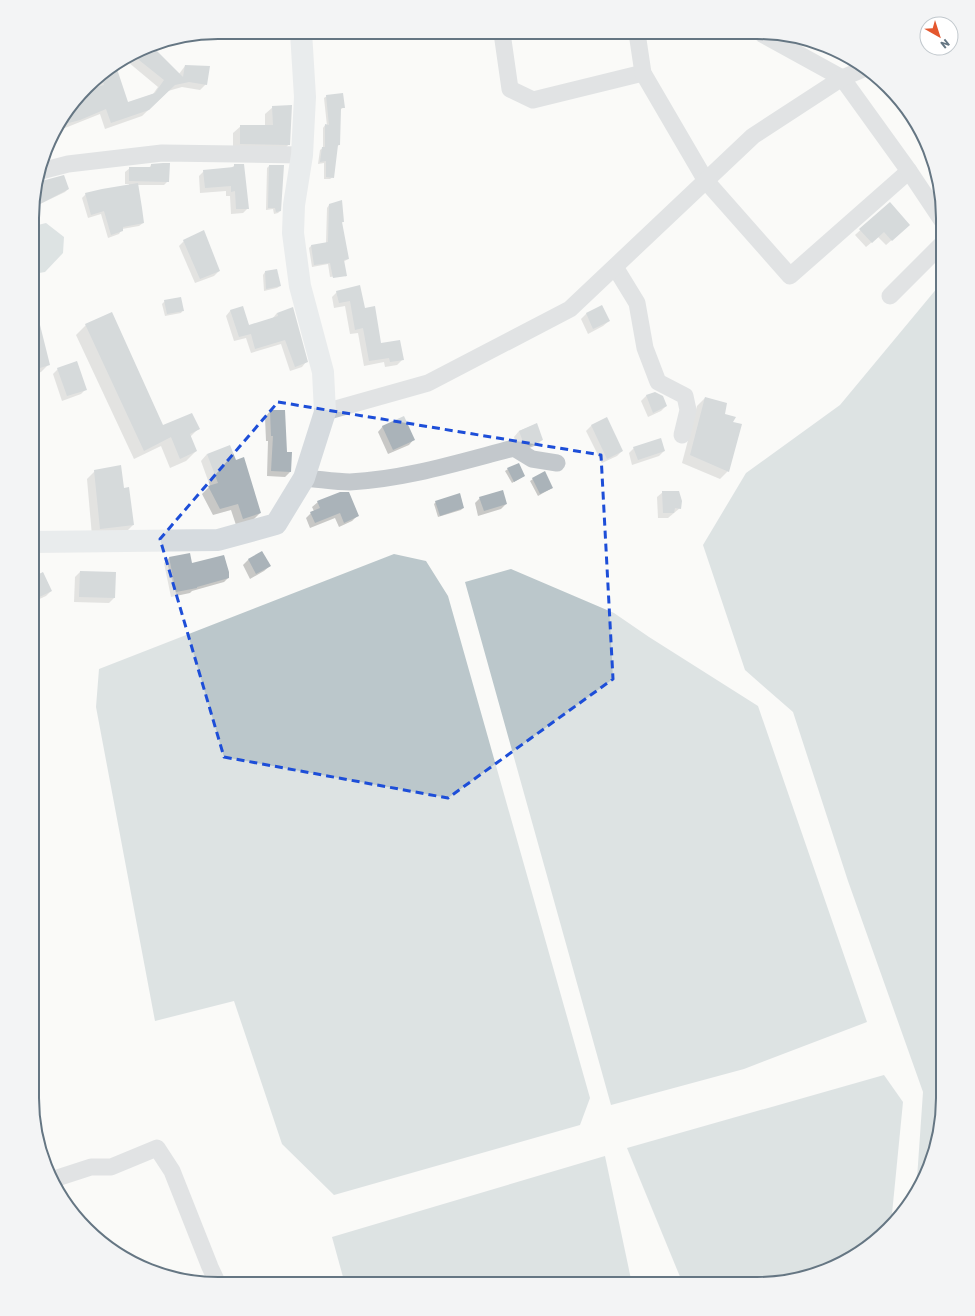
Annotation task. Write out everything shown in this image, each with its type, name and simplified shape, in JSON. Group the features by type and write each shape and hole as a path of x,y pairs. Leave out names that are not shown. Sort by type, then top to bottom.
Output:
{"street":[{"path":"39,542 218,540 276,524 304,478 325,412 323,372 300,286 293,233 294,205 302,155 305,97 301,39"},
{"path":"503,39 510,89 533,100 643,73"},
{"path":"638,39 643,73 706,181 790,276 909,170"},
{"path":"772,40 842,78 909,170 936,211"},
{"path":"325,412 428,383 570,309 753,136 842,78 859,71"},
{"path":"46,170 68,164 162,153 302,155"},
{"path":"890,296 936,250"},
{"path":"615,266 637,303 645,348 658,382 684,396 688,410 682,435"},
{"path":"304,478 348,482 392,478 443,467 514,448 532,459 557,463"},
{"path":"58,1178 91,1167 111,1167 158,1148 172,1171 215,1277"}],"highlighted area":[{"path":"278,402 601,455 613,679 448,798 224,757 160,539"}],"shaded area":[{"path":"46,223 64,237 63,253 45,272 39,273 39,225"},
{"path":"936,289 936,1109 930,1144 917,1177 923,1092 848,881 793,712 745,670 703,545 746,473 840,405"},
{"path":"394,554 426,561 448,596 590,1098 580,1125 334,1195 282,1144 234,1001 155,1021 96,707 99,669"},
{"path":"511,569 614,613 758,706 867,1022 744,1069 611,1105 465,582"},
{"path":"884,1075 903,1102 892,1215 866,1240 846,1253 825,1263 792,1274 768,1277 680,1277 627,1148"},
{"path":"605,1156 631,1277 343,1277 332,1237"}],"building":[{"path":"157,51 183,77 185,65 210,66 207,85 189,82 175,85 149,110 111,123 106,109 80,120 66,124 84,100 97,87 104,85 103,81 117,70 128,102 155,93 164,80 137,59"},
{"path":"343,93 345,108 341,108 340,145 338,145 334,178 326,177 326,161 320,162 322,147 325,147 325,124 329,125 326,95"},
{"path":"292,105 290,145 240,144 240,125 273,125 272,106"},
{"path":"170,163 169,182 129,181 129,167 151,167 151,164"},
{"path":"234,164 244,164 249,209 236,209 235,191 231,192 231,186 205,188 203,170 234,167"},
{"path":"269,165 284,165 281,211 276,212 275,208 268,208"},
{"path":"64,175 69,189 39,204 43,181"},
{"path":"138,183 144,223 123,227 123,231 111,235 104,211 91,215 85,193"},
{"path":"342,200 344,222 342,222 349,259 344,260 347,276 333,278 330,263 314,265 311,245 328,242 329,204"},
{"path":"890,202 910,225 892,241 884,232 872,243 859,229"},
{"path":"204,230 220,271 200,279 183,240"},
{"path":"277,269 281,286 266,289 265,271"},
{"path":"360,285 365,308 375,306 381,343 400,340 404,360 390,362 389,358 369,361 363,328 355,330 350,301 339,303 336,291"},
{"path":"181,297 184,311 167,314 164,300"},
{"path":"602,305 610,321 593,329 586,313"},
{"path":"243,306 249,325 278,316 277,313 293,307 308,362 295,367 285,340 255,349 251,334 239,337 230,310"},
{"path":"112,312 163,425 192,413 200,429 190,434 197,451 180,459 171,437 144,451 85,324"},
{"path":"39,321 50,365 39,368"},
{"path":"77,361 87,390 67,396 57,368"},
{"path":"655,392 663,396 667,406 653,413 646,395"},
{"path":"705,397 727,403 725,414 736,417 733,422 742,424 729,472 690,455"},
{"path":"270,410 285,410 287,452 292,452 291,472 271,471 273,436 271,436"},
{"path":"404,416 415,440 393,450 382,426"},
{"path":"607,417 623,451 607,459 591,425"},
{"path":"537,423 543,440 530,446 523,442 519,431"},
{"path":"661,438 665,451 638,460 633,447"},
{"path":"230,445 236,460 244,457 261,513 243,519 238,504 220,509 208,486 218,483 207,454"},
{"path":"519,463 525,476 514,482 507,468"},
{"path":"121,465 124,488 129,487 134,525 100,529 94,470"},
{"path":"545,471 553,488 540,494 532,478"},
{"path":"503,490 507,504 484,511 479,497"},
{"path":"662,491 679,491 682,501 681,509 675,508 674,513 663,513"},
{"path":"340,492 349,492 359,516 344,523 340,513 315,523 310,512 320,508 317,501"},
{"path":"460,493 464,508 440,516 435,501"},
{"path":"262,551 271,566 256,574 248,559"},
{"path":"190,553 192,563 224,555 229,572 229,578 197,588 176,592 169,557"},
{"path":"80,571 116,572 115,598 79,597"},
{"path":"43,572 52,591 39,597 39,574"}]}
